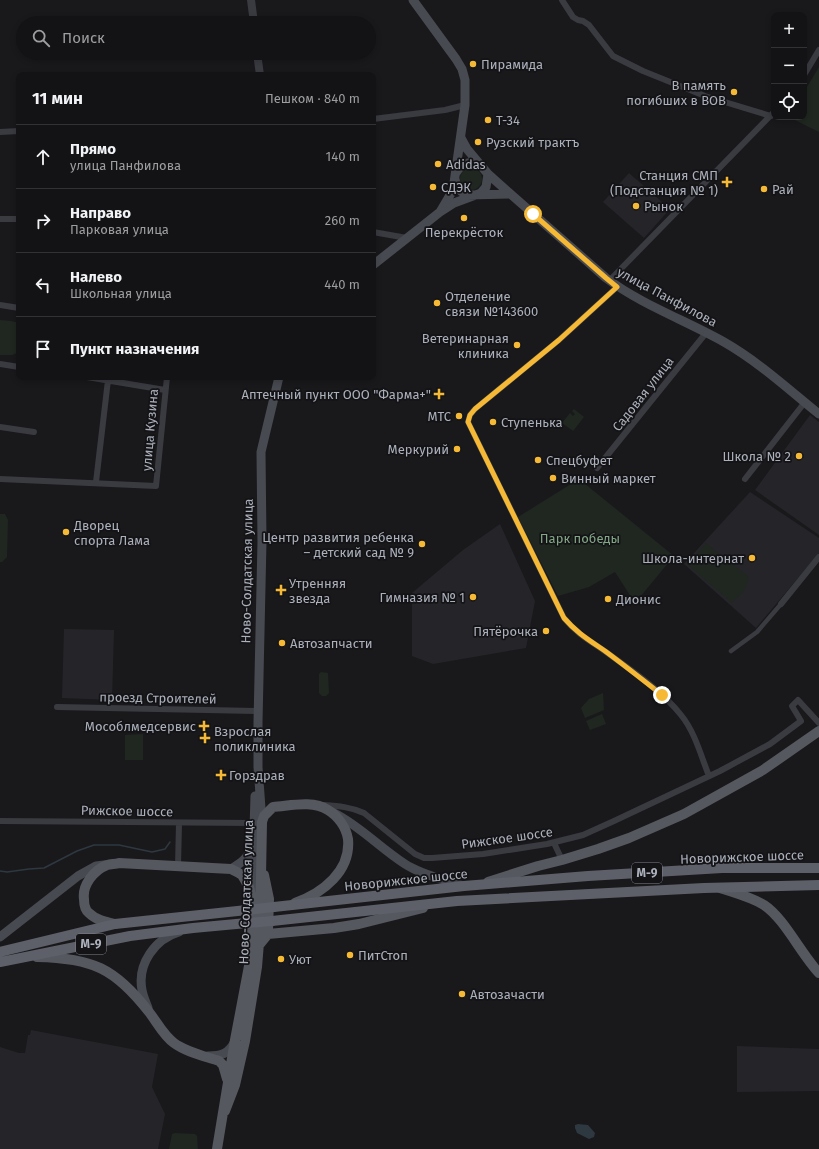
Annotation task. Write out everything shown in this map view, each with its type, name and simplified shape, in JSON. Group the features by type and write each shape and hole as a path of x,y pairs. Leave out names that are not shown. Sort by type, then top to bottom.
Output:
{"highway":[{"name":"Новорижское шоссе","path":"0,952 115,924 464,886 588,876 722,868 819,868"},
{"name":"Новорижское шоссе","path":"0,962 130,936 193,928 457,901 719,887 819,885"}],"main road":[{"path":"413,0 462,69 465,80 465,105 453,190 440,212"},
{"name":"улица Панфилова","path":"461,138 467,149 488,174 609,281 666,314 706,333 743,354 784,384 819,414"},
{"path":"481,165 477,163 467,163 459,167 455,176 456,186 460,192 474,196 510,194"},
{"path":"376,264 440,212 454,203 481,193 486,187 488,174"},
{"name":"Ново-Солдатская улица","path":"218,1149 235,1040 249,966 254,845 258,822 260,790 258,767 258,711 262,541 261,452 279,380"},
{"path":"476,885 562,860 629,838 684,814 763,770 819,731"},
{"name":"Ново-Солдатская улица","path":"225,1110 235,1085 244,1041 259,945 261,864 255,790 258,767"},
{"path":"260,790 273,807"},
{"path":"258,822 273,807 311,805"},
{"name":"М-9","path":"311,805 328,810 344,818 405,864 426,874 464,886"},
{"name":"М-9","path":"286,906 318,893 332,882 343,867 349,849 347,835 340,821 328,810"},
{"path":"231,869 242,862 250,854 254,845"},
{"path":"0,938 78,876 96,866 119,863 231,869 246,880 252,898"},
{"path":"259,945 268,934 269,899 261,864"},
{"path":"108,865 98,870 85,886 83,895 84,904 88,912 100,920 115,924"},
{"path":"719,887 765,906 782,924 819,973"},
{"path":"268,934 317,930 359,924 457,901"},
{"path":"150,1013 142,989 143,972 147,960 152,951 162,940 173,934 193,928"},
{"path":"29,956 61,957 77,960 100,967 117,977 129,987 150,1013 164,1034 172,1042 180,1047 219,1061 223,1065 226,1072 228,1085"},
{"path":"203,1055 219,1056 226,1053 232,1049 235,1040"}],"street":[{"path":"251,0 253,16"},
{"path":"562,0 573,17 589,25 613,56 643,71 705,96 771,114"},
{"path":"807,70 819,50"},
{"path":"258,60 260,72"},
{"path":"376,119 445,110 465,105"},
{"path":"609,281 771,115"},
{"path":"0,132 16,131"},
{"path":"0,219 16,219"},
{"path":"376,233 407,238"},
{"path":"617,287 559,340 475,409 470,415 468,422 564,618 584,638 605,651 648,684 682,715 694,737 710,776"},
{"path":"0,305 16,308"},
{"name":"Садовая улица","path":"597,468 706,333"},
{"path":"0,364 16,367"},
{"path":"0,479 96,482 108,380 165,390"},
{"name":"улица Кузина","path":"96,482 156,486 166,380"},
{"path":"745,479 805,402"},
{"path":"0,426 34,432"},
{"path":"731,651 757,632 819,557"},
{"name":"Рижское шоссе","path":"311,805 345,807 364,813 416,854 424,858 484,854 554,842 583,834 710,776 770,744 800,723 801,720 792,706 798,700 819,723"},
{"name":"проезд Строителей","path":"57,707 258,711"},
{"name":"Рижское шоссе","path":"0,821 179,823 258,822"},
{"path":"178,866 179,823"},
{"path":"554,842 562,860"}],"shaded area":[{"name":"Рынок","path":"629,173 670,209 644,238 603,202"},
{"name":"Школа № 2","path":"810,415 819,422 819,535 755,490"},
{"name":"Школа-интернат","path":"750,492 819,538 819,553 756,628 684,564"},
{"name":"Гимназия № 1","path":"500,524 535,601 526,648 433,664 412,656 412,593 463,550"},
{"path":"64,629 114,630 112,700 62,698"},
{"path":"31,1030 158,1054 152,1087 165,1114 158,1149 0,1149 0,1047 19,1053 25,1053 28,1035 30,1035"},
{"path":"737,1046 819,1049 819,1091 737,1092"},
{"path":"575,1125 588,1125 595,1133 594,1137 589,1139 577,1133"}],"green space":[{"path":"819,67 819,132 795,120 807,120 807,87"},
{"path":"467,168 475,168 482,175 482,183 475,190 467,190 460,183 460,175"},
{"path":"0,320 16,322 16,353 12,355 0,355"},
{"path":"574,409 584,417 573,431 562,423 570,413 573,416 575,414 572,411"},
{"name":"Парк победы","path":"579,479 674,556 635,603 615,572 589,587 558,596 518,517"},
{"path":"0,514 5,514 8,520 7,557 2,562 0,562"},
{"path":"706,543 749,577 745,590 732,603 688,565"},
{"path":"321,672 328,673 329,693 326,696 322,696 319,693 319,674"},
{"path":"603,693 604,710 585,718 581,708 589,699"},
{"path":"602,714 606,724 590,730 586,721"},
{"path":"143,734 143,760 125,760 125,735"},
{"path":"172,1134 195,1134 197,1136 198,1149 169,1149"}],"waterway":[{"path":"0,871 7,872 44,868 77,851 94,845 119,845 152,852 165,849 170,842"}],"place":[{"name":"Пирамида","path":"473,64"},
{"name":"В память погибших в ВОВ","path":"734,92"},
{"name":"Т-34","path":"488,120"},
{"name":"Рузский трактъ","path":"478,142"},
{"name":"Adidas","path":"438,164"},
{"name":"Станция СМП (Подстанция № 1)","path":"727,182"},
{"name":"СДЭК","path":"433,187"},
{"name":"Рай","path":"764,189"},
{"name":"Рынок","path":"636,206"},
{"name":"Перекрёсток","path":"464,218"},
{"name":"Отделение связи №143600","path":"437,303"},
{"name":"Ветеринарная клиника","path":"517,345"},
{"name":"Аптечный пункт ООО \"Фарма+\"","path":"439,394"},
{"name":"МТС","path":"459,416"},
{"name":"Ступенька","path":"493,422"},
{"name":"Меркурий","path":"457,449"},
{"name":"Школа № 2","path":"799,456"},
{"name":"Спецбуфет","path":"538,460"},
{"name":"Винный маркет","path":"553,478"},
{"name":"Дворец спорта Лама","path":"66,532"},
{"name":"Центр развития ребенка – детский сад № 9","path":"422,544"},
{"name":"Школа-интернат","path":"752,558"},
{"name":"Утренняя звезда","path":"281,590"},
{"name":"Гимназия № 1","path":"473,597"},
{"name":"Дионис","path":"608,599"},
{"name":"Пятёрочка","path":"546,631"},
{"name":"Автозапчасти","path":"282,643"},
{"name":"Мособлмедсервис","path":"204,726"},
{"name":"Взрослая поликлиника","path":"205,738"},
{"name":"Горздрав","path":"221,775"},
{"name":"ПитСтоп","path":"350,955"},
{"name":"Уют","path":"281,959"},
{"name":"Автозачасти","path":"462,994"}],"route":[{"path":"533,214 617,287 559,340 475,409 470,415 468,422 482,454 533,553 564,618 584,638 605,651 662,695"}]}
